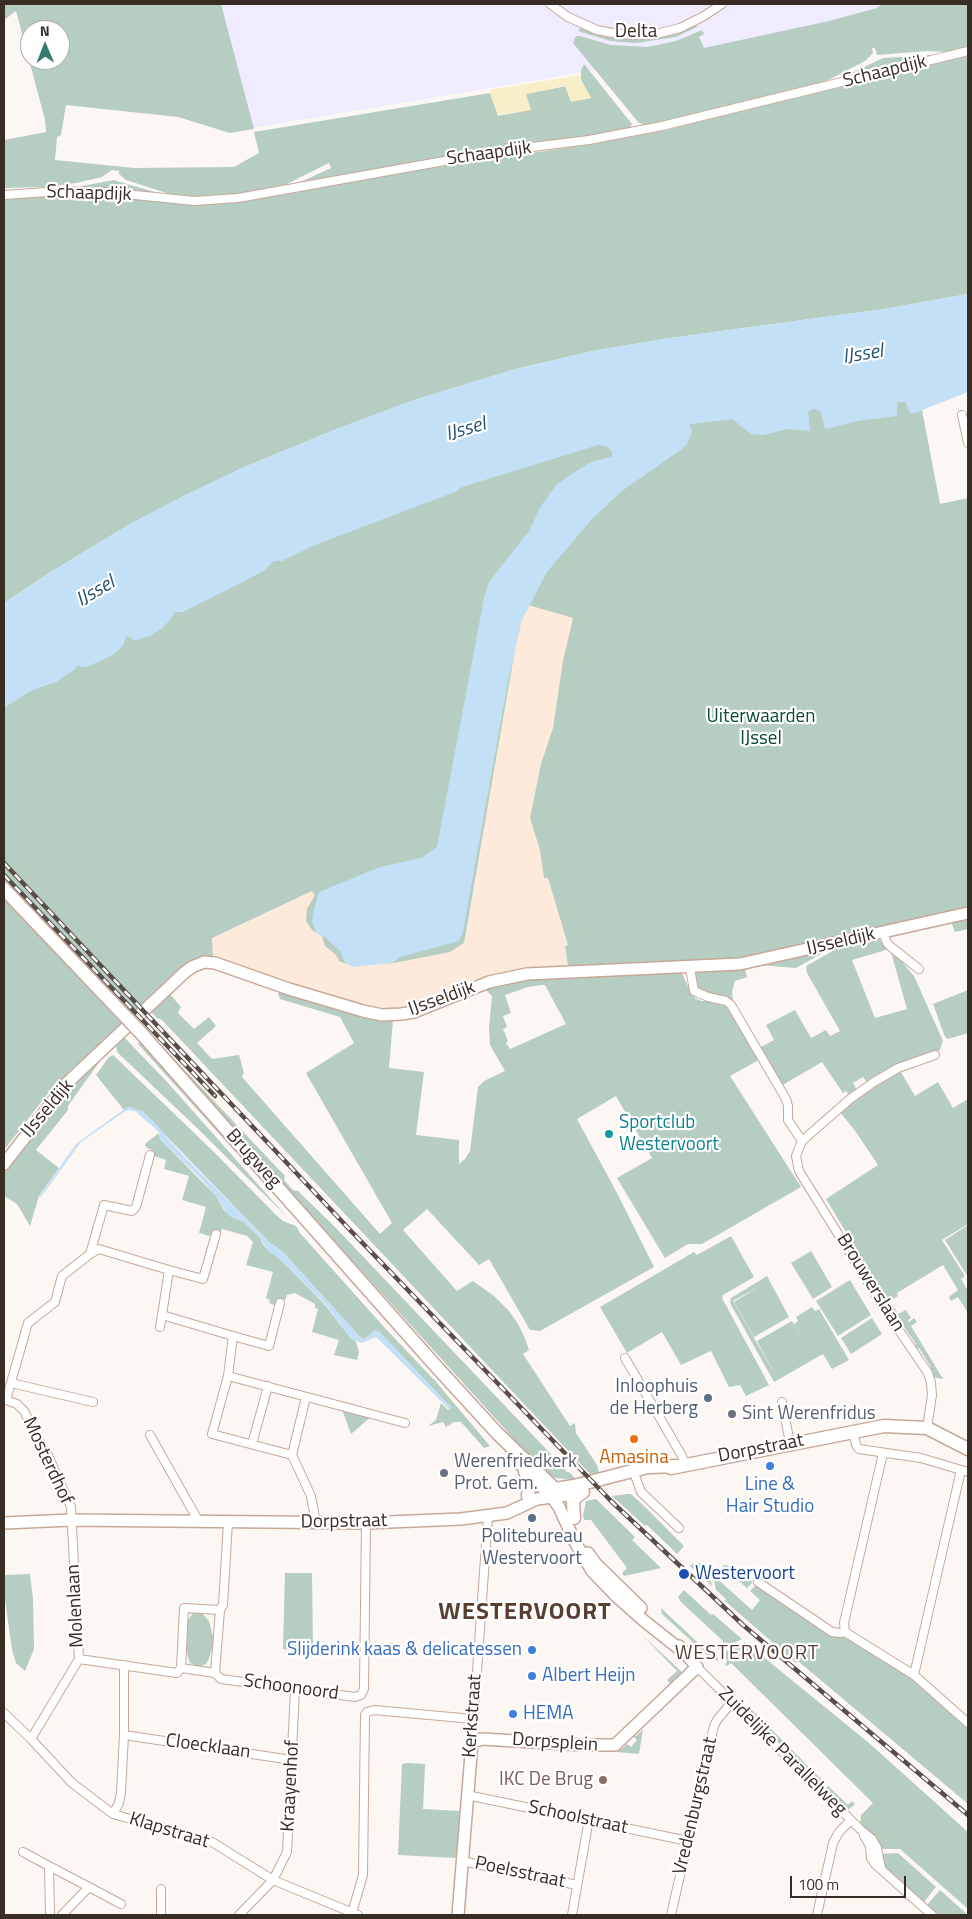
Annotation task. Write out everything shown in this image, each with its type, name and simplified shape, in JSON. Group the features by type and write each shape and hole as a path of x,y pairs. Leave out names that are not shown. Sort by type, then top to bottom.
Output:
{"main road":[{"name":"Brugweg","path":"4,889 141,1033 497,1433 524,1468 553,1493"},
{"name":"Dorpstraat","path":"553,1493 586,1487 634,1474 648,1467 681,1465 853,1431 890,1426 926,1428"},
{"path":"926,1428 968,1449"},
{"name":"Brugweg","path":"497,1433 540,1472 553,1493"},
{"path":"524,1468 530,1483 528,1496"},
{"path":"540,1472 558,1481 586,1487"},
{"path":"574,1518 572,1502 586,1487"}],"street":[{"name":"Delta","path":"550,4 568,17 597,30 637,35 656,34 680,28 722,4"},
{"name":"Schaapdijk","path":"4,195 62,191 106,192 194,201 238,198 500,151 589,140 662,126 968,51"},
{"path":"962,415 968,443"},
{"name":"IJsseldijk","path":"4,1164 68,1084 185,972 204,962 215,963 298,992 363,1011 382,1015 401,1014 414,1012 489,982 526,974 690,968 740,964 968,913"},
{"path":"883,932 887,943 919,969"},
{"path":"690,968 694,991 708,997 726,1001 731,1005 786,1098 788,1120 802,1141 850,1099 874,1082 898,1068 935,1055"},
{"name":"Brouwerslaan","path":"802,1141 796,1156 799,1172 884,1308 930,1377 932,1395 926,1428"},
{"path":"90,1254 104,1205 132,1211 136,1206 150,1155"},
{"path":"90,1254 99,1249 203,1279 216,1234"},
{"name":"Mosterdhof","path":"71,1520 71,1507 46,1451 24,1412 17,1404 6,1400 28,1324 55,1302 62,1276 90,1254"},
{"path":"160,1327 169,1270"},
{"path":"162,1315 269,1346 280,1303"},
{"path":"234,1336 228,1376 212,1434 292,1455"},
{"path":"626,1358 682,1456 681,1465"},
{"path":"228,1376 406,1423"},
{"name":"Mosterdhof","path":"11,1383 93,1402"},
{"path":"252,1444 268,1386"},
{"path":"306,1396 292,1455 311,1496 316,1524"},
{"path":"782,1402 790,1444"},
{"path":"853,1431 856,1445 859,1449 921,1458 965,1471 914,1675"},
{"path":"150,1435 199,1522"},
{"path":"844,1632 843,1626 883,1453"},
{"path":"634,1474 641,1492 679,1528"},
{"name":"Dorpstraat","path":"4,1523 71,1520 316,1524 461,1519 514,1511 553,1493"},
{"name":"Dorpstraat","path":"488,1516 512,1506 528,1496 553,1493"},
{"name":"Zuidelijke Parallelweg","path":"553,1493 574,1518 585,1548 596,1564 676,1642 697,1667 862,1831 870,1846 875,1864 932,1915"},
{"name":"Zuidelijke Parallelweg","path":"553,1493 578,1548 592,1571 643,1620 682,1650"},
{"name":"Kerkstraat","path":"458,1915 488,1516"},
{"name":"Molenlaan","path":"31,1740 79,1659 71,1520"},
{"path":"218,1676 220,1610 223,1605 228,1522"},
{"name":"Schoonoord","path":"79,1659 177,1673 181,1668 295,1689 355,1697 362,1695 364,1689 366,1523"},
{"path":"758,1582 832,1632 844,1632 914,1675 968,1723"},
{"path":"181,1668 184,1608 220,1610"},
{"path":"113,1814 119,1803 121,1792 124,1735 124,1666"},
{"name":"Dorpsplein","path":"472,1742 491,1739 583,1745 615,1745 697,1667"},
{"name":"Kraayenhof","path":"274,1880 287,1852 295,1689"},
{"name":"Vredenburgstraat","path":"671,1915 714,1726 732,1702"},
{"path":"355,1914 363,1875 364,1718 367,1712 374,1710 473,1719"},
{"name":"Klapstraat","path":"4,1713 72,1783 113,1814 212,1842 274,1880 355,1914"},
{"name":"Cloecklaan","path":"124,1735 292,1760"},
{"name":"Schoolstraat","path":"468,1795 688,1841"},
{"path":"572,1915 589,1820"},
{"path":"817,1915 833,1844 841,1829 851,1820"},
{"path":"23,1852 121,1904"},
{"name":"Poelsstraat","path":"462,1861 578,1885"},
{"path":"49,1866 50,1915"},
{"path":"239,1915 274,1880"},
{"path":"62,1915 89,1888"},
{"path":"161,1889 161,1915"}],"shaded area":[{"path":"21,4 968,4 934,13 229,132 70,64 70,20 27,20"},
{"path":"530,603 574,617 586,641 545,878 557,876 576,943 565,946 568,966 415,1006 387,1010 372,1009 214,960 211,944 212,938 314,890 508,681 522,620"}],"green space":[{"path":"4,4 221,4 254,129 230,133 178,117 66,105 61,135 57,137 55,160 134,168 234,167 259,153 254,132 490,93 498,115 526,94 566,86 571,101 591,98 581,80 581,70 584,64 632,124 629,130 534,142 298,183 331,168 329,163 283,186 236,195 204,198 179,197 126,180 119,174 119,171 112,170 102,177 76,183 46,187 4,188 4,140 46,132 45,120 32,70 70,70 70,20 20,20 20,26 16,11 4,20"},
{"path":"882,4 968,4 968,47 947,52 927,51 877,55 875,48 872,48 873,53 865,61 819,85 646,126 638,122 573,43 576,36 580,36 611,45 648,47 676,41 702,30 704,34 699,37 704,48 829,21 877,8"},
{"path":"699,26 676,37 636,43 610,41 578,31 580,28 609,37 637,39 667,36"},
{"path":"934,55 891,64 878,70 837,80 883,58"},
{"path":"968,55 968,294 884,309 663,339 593,351 516,369 414,400 329,432 240,469 186,495 130,524 4,603 4,197 83,194 174,203 365,178 592,144 667,130 740,110 805,96"},
{"path":"114,180 162,194 120,189 71,188"},
{"name":"Uiterwaarden IJssel","path":"906,402 910,410 922,410 940,504 968,498 968,909 742,958 674,963 568,966 565,946 568,945 548,878 544,878 540,850 530,818 541,764 553,728 563,661 573,618 525,604 520,621 464,943 450,952 394,963 354,965 340,962 335,954 325,946 322,936 312,930 306,921 307,909 315,895 312,891 212,938 213,957 199,958 181,967 53,1087 4,1150 4,706 70,668 120,634 265,561 541,455 656,433 695,423 815,408"},
{"path":"968,918 968,929 955,932 951,921"},
{"path":"861,940 879,940 884,943 886,950 852,960 875,1018 907,1009 891,952 894,952 914,976 943,1041 940,1050 868,1084 863,1077 853,1083 857,1090 848,1094 846,1091 843,1093 822,1062 781,1086 759,1048 774,1040 766,1025 795,1010 811,1038 826,1030 830,1036 840,1031 807,973 806,966 847,943"},
{"path":"830,949 796,968 759,965"},
{"path":"745,969 747,977 735,981 732,992 733,1001 697,988 694,975 699,971"},
{"path":"679,972 683,975 695,998 701,1001 716,1001 727,1005 759,1060 730,1076 801,1187 702,1244 688,1244 665,1258 617,1178 652,1158 616,1096 577,1119 654,1267 540,1331 530,1330 489,1259 479,1265 427,1209 403,1230 457,1291 473,1281 494,1296 509,1311 518,1324 529,1350 523,1354 570,1426 575,1423 576,1433 597,1465 599,1473 590,1474 162,1020 150,1011 168,992 181,1007 178,1013 194,1029 209,1017 216,1026 197,1043 212,1059 239,1055 244,1073 242,1077 380,1234 392,1223 306,1073 354,1043 340,1017 280,999 278,994 282,990 393,1020 389,1068 424,1072 416,1135 459,1140 459,1164 470,1151 478,1087 484,1081 505,1071 490,1045 489,1028 492,996 484,988 524,979","holes":["545,985 566,1024 510,1049 506,1043 508,1041 503,1029 507,1027 503,1016 511,1013 505,995 528,987"]},
{"path":"968,990 968,1033 948,1039 945,1037 933,1004"},
{"path":"146,1029 285,1176 284,1180 293,1190 298,1191 335,1227 566,1472 569,1472 577,1480 555,1478 542,1470 290,1192"},
{"path":"123,1036 168,1083 286,1216 117,1052 116,1045"},
{"path":"140,1041 145,1043 180,1088 439,1377 138,1044"},
{"path":"105,1054 68,1106 68,1110 36,1150 59,1168 39,1196 30,1226 17,1204 4,1196 4,1169 64,1092"},
{"path":"113,1055 214,1152 276,1215 283,1221 296,1226 300,1233 384,1327 437,1383 490,1446 484,1448 461,1422 454,1422 446,1427 443,1422 428,1426 436,1420 441,1403 448,1410 451,1407 372,1333 364,1339 360,1337 283,1252 269,1242 142,1111 128,1107 124,1110 96,1075 109,1057"},
{"path":"899,1069 915,1096 938,1082 953,1108 968,1099 968,1224 942,1240 965,1276 961,1279 968,1291 968,1313 958,1297 951,1301 949,1297 958,1290 943,1265 897,1293 898,1296 888,1302 826,1199 878,1165 839,1111 869,1087"},
{"path":"159,1133 160,1139 216,1196 224,1210 232,1217 244,1222 260,1238 263,1245 282,1261 325,1305 349,1336 356,1342 359,1352 357,1360 334,1355 339,1340 312,1332 318,1309 315,1308 315,1304 295,1293 287,1295 285,1300 274,1305 269,1303 270,1300 266,1298 273,1272 246,1265 253,1242 247,1236 222,1229 221,1233 215,1231 209,1236 199,1233 206,1207 182,1200 189,1176 164,1169 166,1160 151,1155 152,1150 145,1145"},
{"path":"968,1225 968,1277 945,1240"},
{"path":"731,1236 754,1277 723,1295 722,1298 769,1385 746,1396 740,1385 729,1387 711,1351 681,1365 662,1332 627,1353 600,1307 694,1252 697,1255"},
{"path":"811,1251 832,1287 813,1299 791,1263"},
{"path":"767,1276 789,1317 754,1337 734,1302 760,1286 733,1301 777,1378 757,1341 792,1321 813,1357 794,1324 798,1321 796,1317 812,1307 815,1311 819,1309 849,1360 832,1369 823,1354 774,1382 730,1303 731,1298"},
{"path":"850,1280 871,1315 838,1336 816,1301"},
{"path":"901,1302 894,1307 898,1314 906,1310 911,1318 908,1320 909,1322 914,1318 917,1322 911,1326 943,1379 933,1377 929,1369 931,1367 919,1348 916,1349 914,1346 916,1344 904,1327 902,1328 899,1325 901,1323 893,1311 891,1313 889,1310"},
{"path":"872,1318 882,1334 851,1354 841,1338"},
{"path":"341,1407 372,1416 351,1434"},
{"path":"631,1494 684,1546 677,1554 647,1525 645,1526 612,1496"},
{"path":"596,1499 635,1537 632,1540 661,1568 624,1576 622,1573 627,1568 591,1520 584,1520 583,1515 586,1501"},
{"path":"694,1563 700,1563 709,1571 712,1586 690,1566"},
{"path":"726,1565 753,1582 747,1588 722,1566"},
{"path":"285,1573 312,1573 313,1652 283,1649"},
{"path":"30,1574 33,1599 34,1649 25,1671 16,1663 12,1650 4,1592 4,1575"},
{"path":"713,1575 752,1610 760,1600 750,1591 757,1584 834,1636 848,1638 917,1682 968,1727 968,1804 798,1661 796,1663 725,1601 726,1599 716,1590"},
{"path":"684,1590 711,1615 713,1614 742,1639 724,1648 723,1641 681,1602 678,1597"},
{"path":"661,1608 710,1654 718,1657 718,1661 709,1657 662,1614"},
{"path":"200,1611 209,1621 214,1640 209,1659 206,1664 199,1667 190,1663 186,1645 188,1620 193,1613"},
{"path":"642,1635 682,1672 670,1687 668,1685 670,1683 667,1680 677,1671"},
{"path":"745,1642 869,1743 968,1832 968,1909 900,1849 879,1849 860,1824 861,1815 873,1803 731,1663 727,1666 725,1664 727,1662 725,1652"},
{"path":"748,1706 825,1783 821,1786 744,1710"},
{"path":"643,1729 639,1754 616,1752 627,1744 631,1747 637,1740 632,1735 636,1736"},
{"path":"402,1764 425,1764 423,1809 460,1811 456,1858 398,1855"},
{"path":"828,1786 848,1805 852,1801 855,1804 847,1811 825,1789"},
{"path":"898,1853 936,1887 924,1902 884,1866 881,1854"},
{"path":"940,1890 968,1915 939,1915 927,1905"}],"sand":[{"path":"581,75 581,80 591,98 571,102 565,86 526,94 531,110 498,116 490,93 490,90"}],"water":[{"name":"IJssel","path":"968,294 968,392 912,414 906,402 899,402 897,403 897,416 858,421 825,429 821,413 813,409 808,412 810,431 788,429 763,435 751,434 732,419 691,424 689,425 692,431 686,446 622,491 591,520 547,572 522,620 508,681 463,932 459,941 400,957 392,963 352,967 344,961 341,952 326,938 317,933 312,922 313,913 319,892 380,867 421,858 437,847 484,598 489,582 529,531 541,506 556,485 591,462 611,457 613,454 605,446 598,445 462,487 455,492 315,545 282,561 274,561 265,570 239,584 183,612 175,612 161,629 150,636 135,641 128,636 123,646 113,655 87,667 77,666 56,682 30,691 4,708 4,603 130,524 240,469 329,432 414,400 516,369 593,351 663,339 884,309"},
{"path":"130,1107 140,1110 154,1122 177,1149 269,1242 283,1252 360,1337 365,1339 374,1330 380,1332 451,1407 450,1410 376,1337 362,1343 352,1340 325,1304 282,1261 267,1250 260,1238 244,1222 229,1216 216,1196 200,1178 160,1139 159,1132 135,1111 127,1110 81,1142 41,1197 39,1197 76,1144"}],"railway":[{"path":"4,863 351,1231 611,1501 743,1625 968,1815"},
{"path":"4,875 215,1096"}],"place":[{"name":"Sportclub Westervoort","path":"609,1134"},
{"name":"Inloophuis de Herberg","path":"708,1398"},
{"name":"Sint Werenfridus","path":"732,1414"},
{"name":"Amasina","path":"634,1439"},
{"name":"Line & Hair Studio","path":"770,1466"},
{"name":"Werenfriedkerk Prot. Gem.","path":"444,1473"},
{"name":"Politebureau Westervoort","path":"532,1518"},
{"name":"Westervoort","path":"684,1574"},
{"name":"Slijderink kaas & delicatessen","path":"532,1650"},
{"name":"Albert Heijn","path":"532,1676"},
{"name":"HEMA","path":"513,1714"},
{"name":"IKC De Brug","path":"603,1780"}],"district":[{"name":"WESTERVOORT","path":"525,1613"},
{"name":"WESTERVOORT","path":"747,1654"}]}
